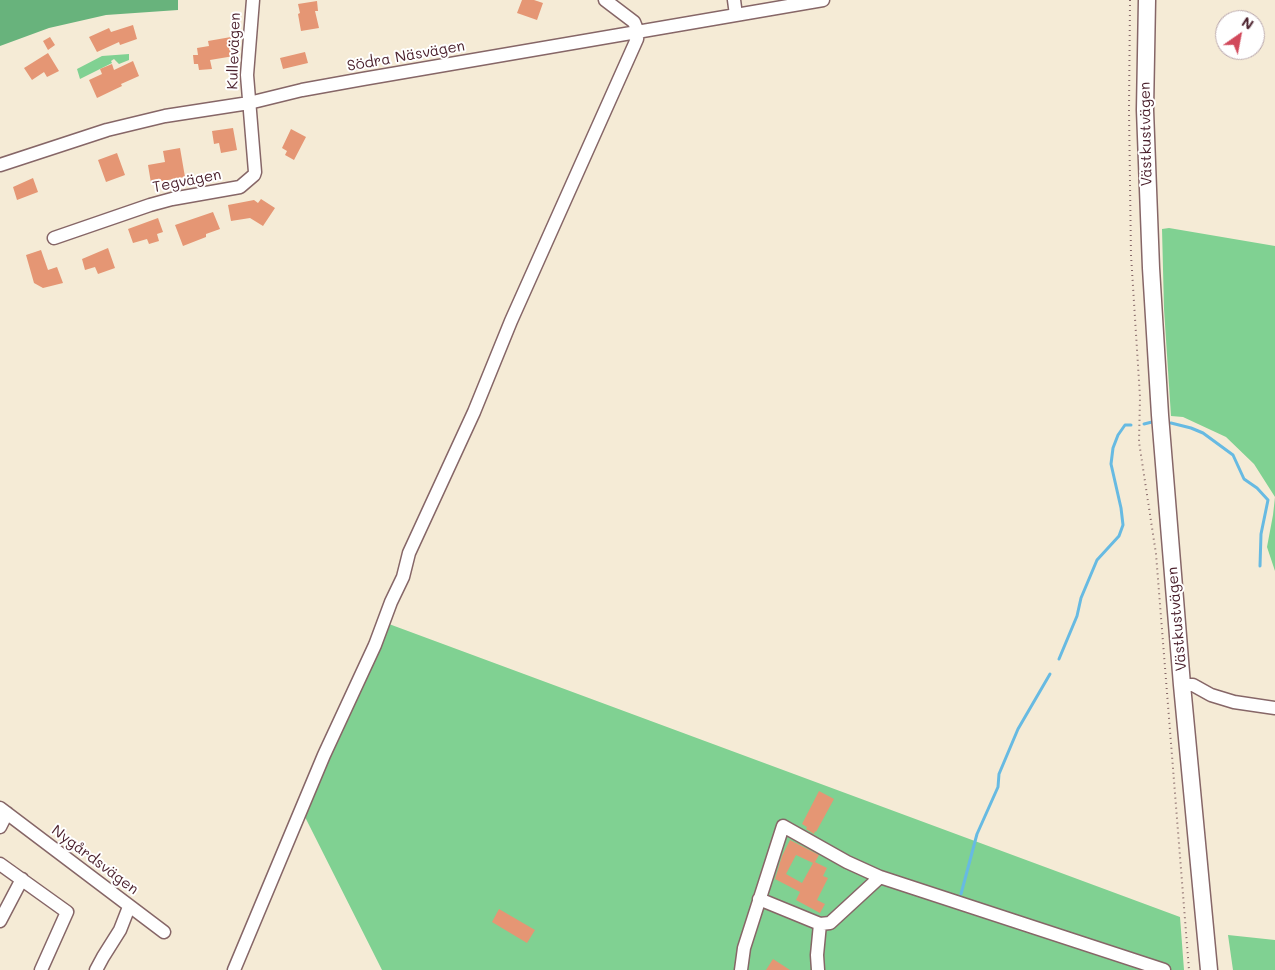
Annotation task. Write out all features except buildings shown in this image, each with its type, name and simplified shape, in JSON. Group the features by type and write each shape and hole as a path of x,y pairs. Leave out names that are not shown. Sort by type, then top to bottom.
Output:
{"main road":[{"name":"Västkustvägen","path":"1147,0 1145,110 1150,268 1182,685 1209,970"},
{"name":"Västkustvägen","path":"1150,268 1155,50 1158,0"}],"street":[{"name":"Kullevägen","path":"249,103 248,75 252,0"},
{"path":"234,970 324,755 375,645 403,578 409,553 474,412 511,321 637,39 638,32 634,22 605,0"},
{"path":"734,0 736,15"},
{"name":"Södra Näsvägen","path":"0,165 107,130 165,116 249,103 311,89 822,0"},
{"name":"Tegvägen","path":"54,238 150,205 244,186 255,172 249,103"},
{"path":"1182,685 1193,685 1211,695 1234,702 1275,708"},
{"name":"Nygårdsvägen","path":"0,827 4,811 164,932"},
{"path":"741,970 744,948 783,826 847,862 880,877 1164,970"},
{"path":"0,864 67,912 41,970"},
{"path":"759,899 820,924 830,923 880,877"},
{"path":"0,921 22,879"},
{"path":"96,970 120,930 129,907"},
{"path":"818,970 817,955 820,924"}],"green space":[{"path":"0,0 178,0 178,10 106,15 49,28 0,46"},
{"path":"129,54 129,60 119,64 114,59 111,61 112,63 80,79 77,69 102,56"},
{"path":"1169,228 1275,246 1275,497 1254,464 1226,437 1183,417 1171,416 1164,309 1162,229"},
{"path":"1275,497 1275,571 1267,547"},
{"path":"389,624 1180,917 1184,970 382,970 305,817 340,731"},
{"path":"1228,935 1275,940 1275,970 1233,970"}],"waterway":[{"path":"1144,424 1152,422"},
{"path":"1171,423 1203,433 1233,455 1244,479 1257,488 1268,500 1261,534 1260,566"},
{"path":"1059,659 1097,560 1119,536 1123,525 1111,464 1113,448 1118,435 1125,425 1131,425"},
{"path":"961,894 977,834 998,787 999,774 1018,729 1050,674"}]}
